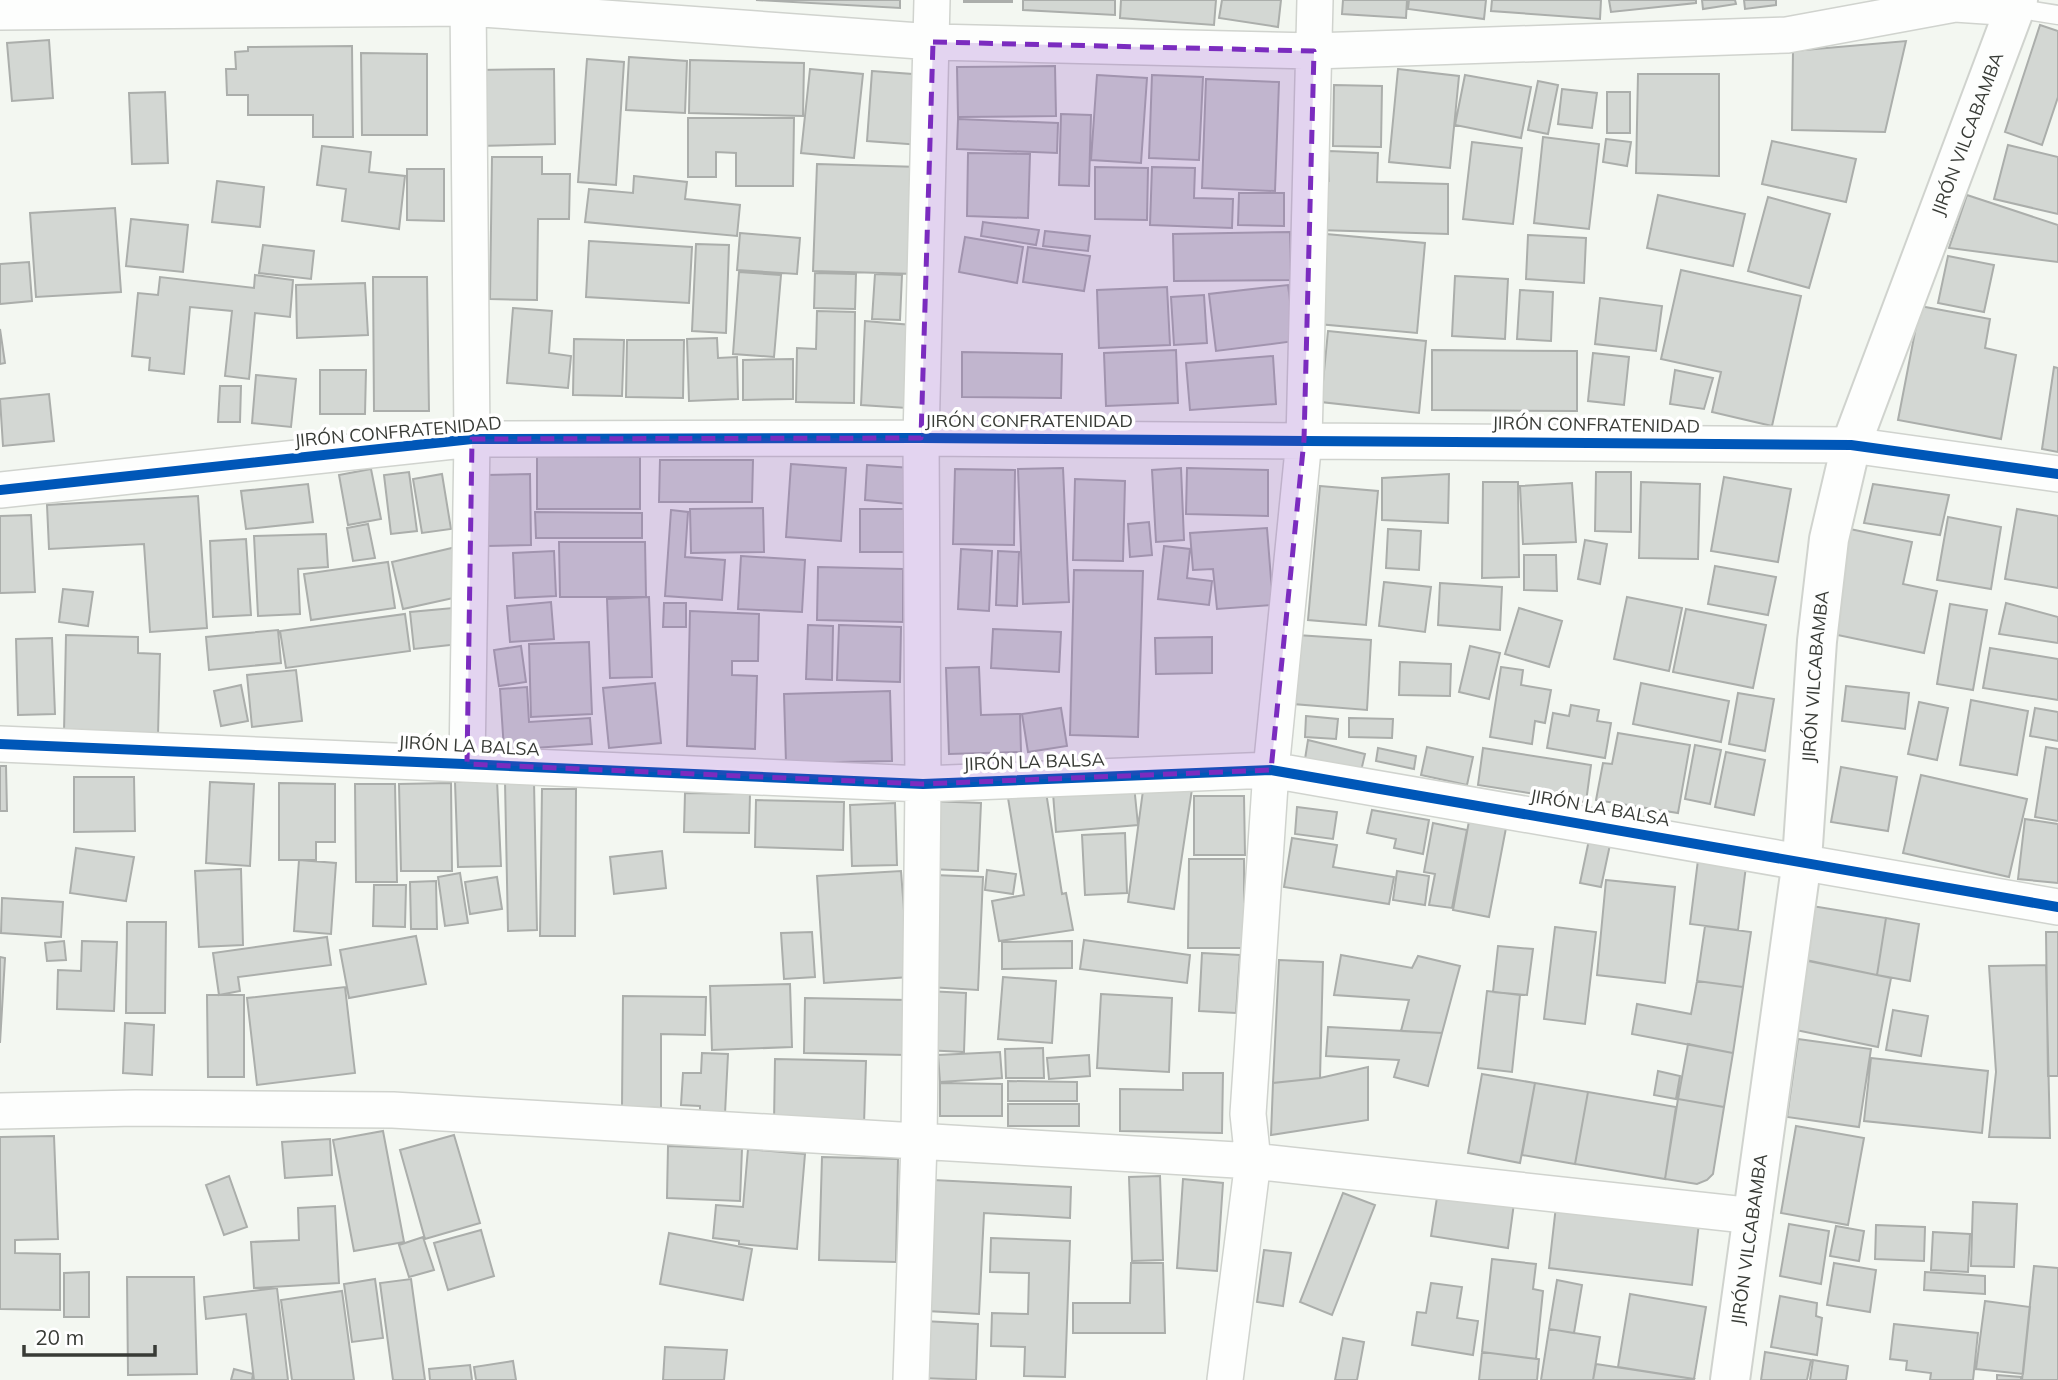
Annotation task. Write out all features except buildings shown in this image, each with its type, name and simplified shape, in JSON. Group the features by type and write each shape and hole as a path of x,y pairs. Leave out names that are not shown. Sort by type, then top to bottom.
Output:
{"main road":[{"name":"JIRÓN VILCABAMBA","path":"1730,1380 1802,860 1818,641 1829,539 1851,445 2017,4"}],"street":[{"path":"911,1380 919,1143 923,784 921,438 932,0"},
{"path":"1224,1380 1253,1161 1248,1114 1271,770 1304,440 1315,0"},
{"path":"0,12 468,4 933,42 1314,51 1787,36 1955,2 2017,4"},
{"path":"467,764 472,439 468,4"},
{"name":"JIRÓN CONFRATENIDAD","path":"0,490 472,439 921,438 1851,445 2058,474"},
{"name":"JIRÓN LA BALSA","path":"0,744 923,784 1271,770 1802,860 2058,907"},
{"path":"0,1111 135,1108 393,1110 1253,1161 1754,1216"}],"lane":[{"path":"2017,4 2058,15"}],"highlighted area":[{"path":"933,42 1314,51 1304,440 1271,770 923,784 467,764 472,439 921,438"}],"cycle path":[{"path":"0,490 472,439 921,438 1851,445 2058,474"},
{"path":"0,744 923,784 1271,770 2058,907"}]}
